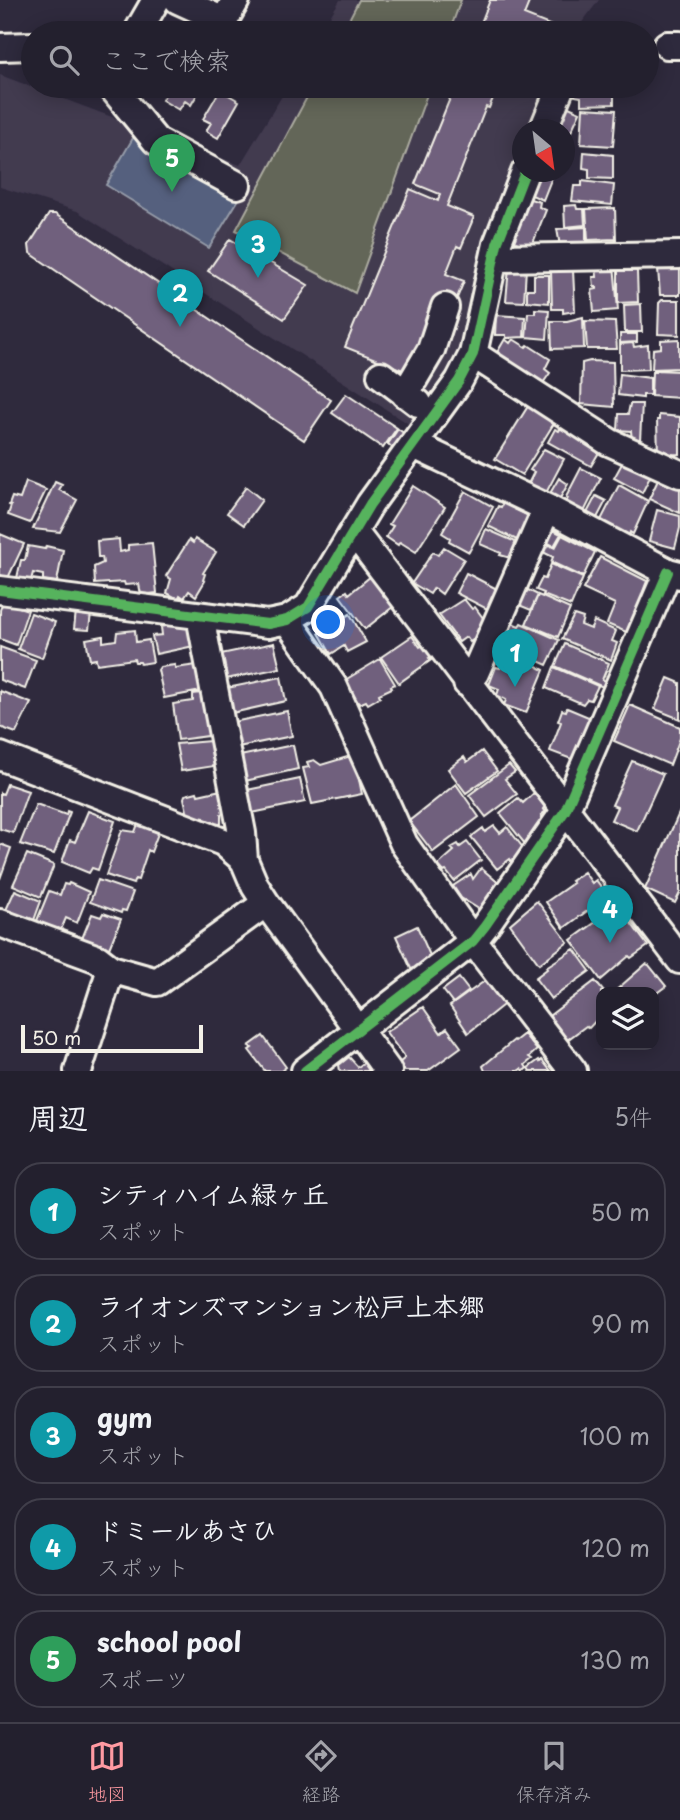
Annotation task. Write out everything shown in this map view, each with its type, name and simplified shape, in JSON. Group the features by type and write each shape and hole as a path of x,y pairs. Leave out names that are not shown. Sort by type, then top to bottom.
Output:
{"street":[{"path":"144,21 156,0"},
{"path":"178,0 222,21"},
{"path":"225,21 236,0"},
{"path":"0,47 21,46"},
{"path":"121,98 156,141 237,185"},
{"path":"547,119 556,98"},
{"path":"0,590 268,624 287,620 308,607 394,470 459,381 472,354 496,258 497,244 521,182"},
{"path":"496,258 680,255"},
{"path":"405,394 431,350 445,307"},
{"path":"472,354 609,442 680,474"},
{"path":"381,375 433,415"},
{"path":"306,1071 473,941 565,811 674,573 547,508 414,445"},
{"path":"467,683 475,673 547,508"},
{"path":"354,532 565,811 677,946"},
{"path":"200,616 242,833 244,860 266,903 388,1071"},
{"path":"287,620 334,687 404,844 473,941 573,1071"},
{"path":"0,756 223,842 244,860"},
{"path":"0,923 98,959 111,969 157,982 266,903"},
{"path":"78,1071 111,969"}],"shaded area":[{"path":"340,0 599,0 583,21 327,21"},
{"path":"0,75 21,83 21,98 61,98 240,165 281,98 543,98 535,119 512,119 512,182 484,260 460,351 412,426 77,211 0,187"}],"green space":[{"path":"359,0 461,0 453,21 348,21"},
{"path":"307,98 426,98 355,293 236,230"}],"water":[{"path":"136,137 239,199 209,248 106,185"}],"building":[{"path":"490,0 530,0 524,15 539,21 482,21"},
{"path":"195,98 191,105 185,101 179,110 162,100"},
{"path":"215,98 234,98 239,101 218,138 206,131 211,123 203,119"},
{"path":"450,98 493,98 489,108 486,107 447,206 474,217 461,248 457,246 446,274 464,281 455,303 438,296 408,372 345,347 410,189 438,201 440,194 415,184"},
{"path":"581,98 614,98 614,104 581,105"},
{"path":"562,104 580,112 575,123 575,119 559,119"},
{"path":"583,108 616,110 613,146 581,144"},
{"path":"584,152 613,155 613,179 589,178 589,169 583,168"},
{"path":"582,181 614,185 612,205 572,201 574,186 582,186"},
{"path":"529,182 550,182 543,200 527,193"},
{"path":"527,198 540,202 539,207 546,210 531,248 513,241 511,237"},
{"path":"576,205 577,209 584,209 585,225 565,227 564,206"},
{"path":"615,208 616,239 588,240 586,209"},
{"path":"49,214 55,214 331,400 304,440 30,253 29,245"},
{"path":"586,227 586,246 560,246 557,229"},
{"path":"230,239 308,285 284,319 208,271"},
{"path":"614,264 618,310 594,312 592,290 597,289 594,287 593,277 597,277 596,267"},
{"path":"664,265 676,265 676,270 680,270 680,295 660,295 658,269 664,269"},
{"path":"509,267 526,268 524,302 506,301"},
{"path":"573,270 575,311 563,313 563,309 552,309 551,271"},
{"path":"618,271 637,271 638,302 618,303"},
{"path":"534,275 549,275 549,303 527,301 527,289 534,289"},
{"path":"662,300 679,300 679,335 658,334 659,303"},
{"path":"641,304 642,332 625,332 624,305"},
{"path":"535,309 549,310 547,339 526,337 528,313 535,313"},
{"path":"496,315 525,317 524,337 506,338 506,335 495,335"},
{"path":"583,317 584,348 552,349 551,321"},
{"path":"585,321 615,322 617,349 587,349"},
{"path":"620,334 637,334 637,342 620,343"},
{"path":"505,339 510,343 513,339 526,347 528,345 550,359 545,369 550,373 541,386 495,356"},
{"path":"679,339 679,368 652,369 653,349 661,348 661,340"},
{"path":"633,343 634,347 648,345 649,369 620,370 620,344"},
{"path":"613,362 614,407 581,404 582,363"},
{"path":"680,371 680,398 651,396 652,372"},
{"path":"620,374 650,378 650,395 643,395 643,398 618,395"},
{"path":"346,394 397,428 383,448 332,413"},
{"path":"530,403 556,420 522,475 495,459"},
{"path":"630,404 642,404 640,440 632,440 631,431 618,430 619,414 628,414"},
{"path":"659,415 680,417 680,454 658,455"},
{"path":"562,426 601,449 591,466 548,442 555,429 559,431"},
{"path":"398,429 405,434 394,449 388,444"},
{"path":"544,449 564,459 546,493 528,484 534,472 530,470"},
{"path":"625,458 652,473 642,493 614,478"},
{"path":"581,468 601,478 584,512 566,503 566,497"},
{"path":"559,478 568,484 559,500 549,495"},
{"path":"659,478 674,481 672,485 680,488 680,513 649,499"},
{"path":"26,482 46,490 30,523 8,515 12,497 20,499"},
{"path":"55,482 62,485 59,490 77,500 60,532 33,529"},
{"path":"619,485 648,501 633,534 630,532 629,536 601,520"},
{"path":"413,486 445,507 416,552 386,537 393,526 389,524"},
{"path":"246,487 262,500 244,525 227,513"},
{"path":"465,491 493,507 469,552 449,541 450,538 442,533"},
{"path":"596,496 606,501 597,518 587,513"},
{"path":"503,503 529,516 528,519 531,520 521,542 488,526 498,506 501,507"},
{"path":"657,510 680,516 675,548 649,541"},
{"path":"486,529 518,543 511,558 480,544"},
{"path":"551,529 561,534 554,546 544,541"},
{"path":"0,534 24,544 8,578 0,575"},
{"path":"562,535 595,552 583,577 551,562 553,557 541,551 545,543 555,548"},
{"path":"119,539 120,552 128,550 128,545 152,543 157,593 141,595 139,584 95,584 94,567 103,563 102,557 98,557 97,541"},
{"path":"195,539 216,552 203,573 205,581 196,596 189,591 184,598 180,595 178,599 167,593 171,579 166,576 189,540 193,543"},
{"path":"28,546 63,550 57,582 43,580 43,575 33,573 31,580 17,578"},
{"path":"444,547 464,559 442,594 434,588 430,594 412,583 433,552 438,555"},
{"path":"600,557 647,581 642,594 646,596 631,634 607,624 615,604 583,589"},
{"path":"551,564 583,578 571,606 536,590 542,578 545,579"},
{"path":"466,573 497,589 487,609 456,593"},
{"path":"371,576 394,606 365,629 340,596 347,591 349,594"},
{"path":"526,589 538,595 531,610 519,605"},
{"path":"538,595 570,609 558,637 526,624"},
{"path":"464,599 472,609 475,607 486,622 478,628 482,633 470,642 466,637 459,642 439,615"},
{"path":"3,602 28,610 16,645 0,639 0,610"},
{"path":"76,611 91,613 89,630 74,629"},
{"path":"31,613 55,622 42,658 18,649"},
{"path":"350,614 366,642 347,652 344,646 331,654 319,633"},
{"path":"574,615 583,618 581,625 591,629 594,621 616,631 612,641 617,643 611,660 562,639"},
{"path":"512,623 519,626 521,623 559,640 547,665 502,645"},
{"path":"176,624 177,627 190,628 194,646 156,654 152,636 162,635 161,627"},
{"path":"135,630 136,642 149,640 153,662 141,664 134,659 97,664 96,659 90,660 86,639 103,636 103,642 116,640 117,632"},
{"path":"412,636 420,647 423,645 431,660 399,683 381,657"},
{"path":"274,643 280,668 226,679 221,654"},
{"path":"565,644 609,663 602,680 606,681 603,687 555,666"},
{"path":"0,647 36,660 25,689 0,680"},
{"path":"380,659 395,684 368,704 366,701 359,704 345,680"},
{"path":"527,661 544,670 526,713 504,705 506,700 497,695 499,689 489,685 496,667 500,668 501,664 523,671"},
{"path":"175,665 175,668 196,665 201,691 164,698 158,670 160,667"},
{"path":"554,667 598,686 591,700 587,699 583,704 546,688"},
{"path":"281,677 286,701 232,713 227,688"},
{"path":"668,678 680,683 680,719 655,709"},
{"path":"0,691 31,703 16,733 0,727"},
{"path":"201,693 208,736 178,740 173,704 193,701 193,694"},
{"path":"630,705 680,727 680,738 670,765 614,741"},
{"path":"567,708 591,718 574,760 550,751 561,722 558,721 562,710 566,711"},
{"path":"287,711 292,736 238,747 233,722"},
{"path":"210,741 214,766 181,771 176,744"},
{"path":"293,745 298,769 245,781 240,756"},
{"path":"482,751 497,771 466,793 448,769 464,757 467,762"},
{"path":"354,755 362,794 312,804 303,768 309,767 307,762 314,760 321,765"},
{"path":"632,761 663,774 637,831 611,820 617,807 612,805"},
{"path":"509,765 515,772 505,779 517,794 486,817 469,795"},
{"path":"300,779 305,802 252,813 247,790"},
{"path":"7,784 28,791 13,833 0,829 0,793 3,794"},
{"path":"456,784 479,817 433,852 409,821"},
{"path":"221,790 225,812 221,814 221,824 204,823 204,818 188,816 185,795"},
{"path":"534,793 546,811 541,815 544,819 536,827 539,830 525,844 500,813 518,798 523,803"},
{"path":"36,804 66,815 67,811 70,812 54,854 20,844"},
{"path":"88,811 115,821 98,870 92,868 89,873 62,862 70,840 75,842"},
{"path":"680,811 680,893 675,903 645,889"},
{"path":"139,821 160,828 151,852 148,850 138,880 135,879 133,884 106,875 122,830 135,832"},
{"path":"494,826 500,833 507,827 524,849 497,869 471,837 483,828 485,832"},
{"path":"467,842 481,860 454,881 438,865 454,851 451,848 458,844 460,847"},
{"path":"0,844 11,848 0,879"},
{"path":"27,854 54,865 41,897 13,885"},
{"path":"481,868 501,885 482,911 461,898 453,886 471,874 473,879"},
{"path":"584,872 592,883 596,880 605,892 596,899 598,903 564,928 546,902"},
{"path":"98,880 133,892 126,911 122,910 121,913 90,902"},
{"path":"69,883 89,892 77,923 66,918 60,932 36,923 49,891 60,895 64,884"},
{"path":"15,890 41,901 33,923 5,912"},
{"path":"537,901 568,942 539,964 510,924"},
{"path":"618,906 648,946 631,958 629,956 601,980 571,940"},
{"path":"103,913 121,919 108,951 81,941 92,914 101,917"},
{"path":"417,926 432,960 412,971 396,936"},
{"path":"574,949 590,971 551,999 535,978 547,969 546,967"},
{"path":"646,964 666,986 659,991 659,987 620,987"},
{"path":"459,978 469,991 453,1003 443,990"},
{"path":"486,980 507,1002 468,1033 450,1006"},
{"path":"595,981 600,987 596,987 596,1020 589,1028 586,1026 567,1040 549,1016"},
{"path":"423,1007 441,1033 447,1028 461,1047 428,1071 405,1071 399,1063 405,1058 386,1032"},
{"path":"524,1034 537,1050 529,1057 532,1059 525,1065 527,1068 524,1071 485,1071 483,1066"},
{"path":"263,1036 286,1067 281,1071 265,1071 249,1050 252,1048 249,1046"},
{"path":"349,1057 358,1067 370,1058 382,1071 340,1071 339,1065"},
{"path":"539,1060 551,1071 530,1071 528,1068"}],"cycle path":[{"path":"0,590 268,624 287,620 308,607 370,504 459,381 473,354 497,244 521,182"},
{"path":"305,1071 473,941 485,926 565,811 668,572"}],"place":[{"name":"school pool","path":"172,192"},
{"name":"gym","path":"258,278"},
{"name":"ライオンズマンション松戸上本郷","path":"180,327"},
{"name":"シティハイム緑ヶ丘","path":"515,687"},
{"name":"ドミールあさひ","path":"610,943"}]}
